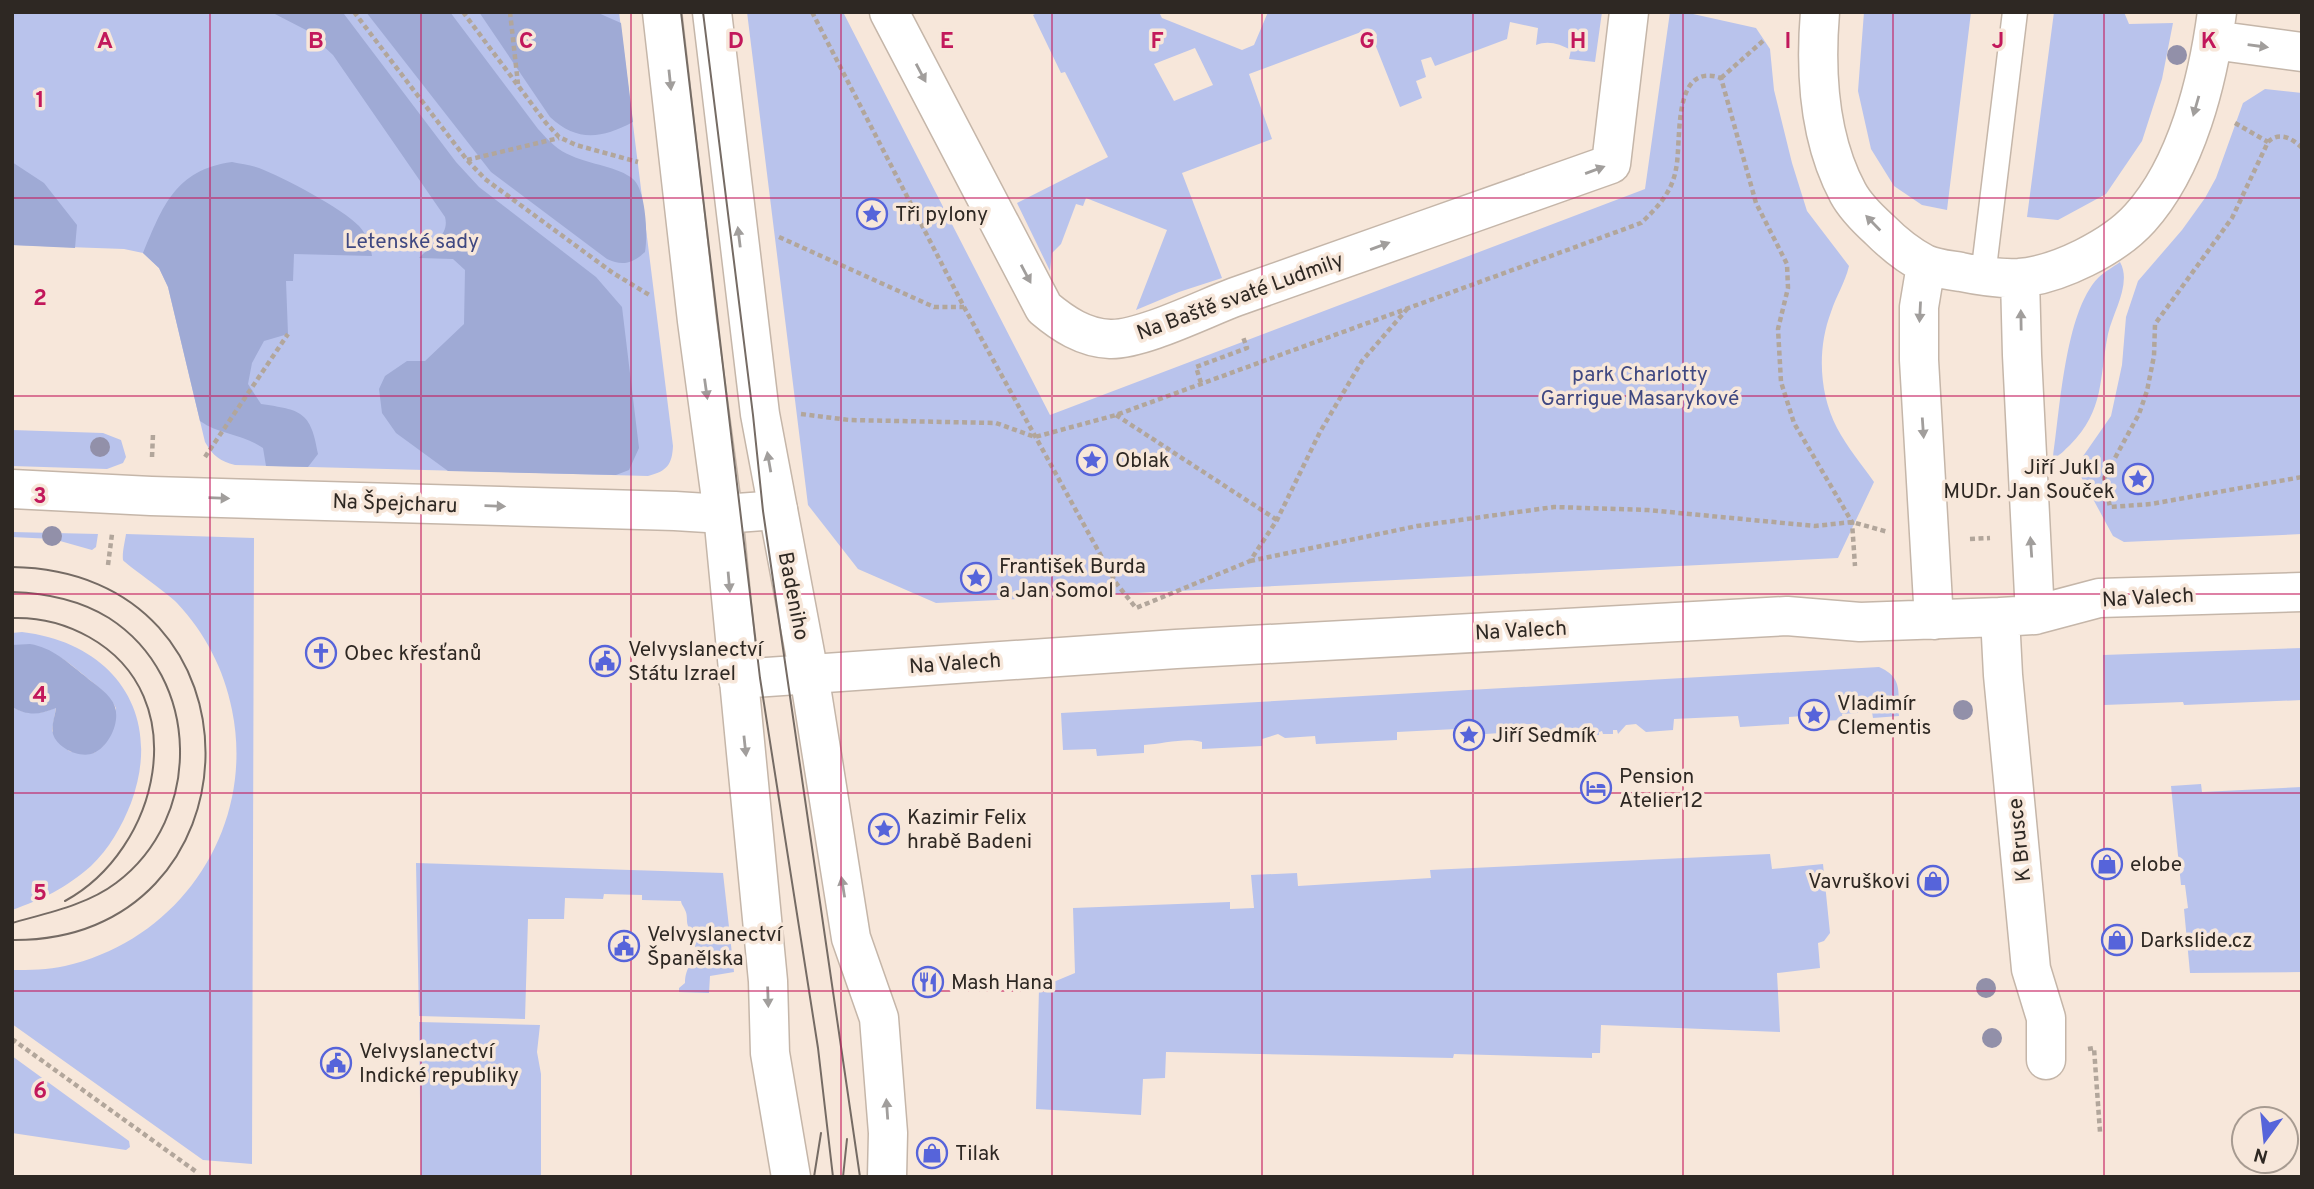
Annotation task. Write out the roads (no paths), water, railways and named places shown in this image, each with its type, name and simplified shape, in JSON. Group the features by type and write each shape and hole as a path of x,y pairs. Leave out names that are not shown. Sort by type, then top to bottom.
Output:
{"street":[{"path":"662,12 697,321 723,514 768,981 770,1054 791,1177"},
{"name":"Badeniho","path":"712,12 760,414 809,674 851,938 879,1018 888,1133 887,1177"},
{"name":"Na Baště svaté Ludmily","path":"889,12 1044,308 1062,323 1087,335 1110,339 1133,336 1611,164 1629,12"},
{"path":"1820,12 1817,46 1825,126 1835,163 1849,195 1868,220 1926,265 2001,277 2066,266 2095,253 2120,237 2141,218 2178,161 2193,118 2215,26 2302,52"},
{"path":"1926,265 1919,307 1919,360 1934,620"},
{"name":"K Brusce","path":"2001,277 2022,369 2018,616 2003,675 2031,969 2046,1018 2046,1060"},
{"name":"Na Špejcharu","path":"12,489 151,496 723,514 778,510"},
{"name":"Na Valech","path":"738,678 1176,649 1787,616 1860,622 2018,616 2099,598 2302,592"}],"lane":[{"path":"2001,277 2015,12"}],"tram line":[{"path":"681,12 760,678 818,1048 833,1177"},
{"path":"703,12 763,511 860,1177"},
{"path":"12,567 98,584 159,627 194,688 206,756 192,824 155,884 95,925 12,940"},
{"path":"12,592 50,596 86,606 109,618 140,644 162,676 175,711 180,749 177,786 165,823 144,855 105,891 66,908 12,923"},
{"path":"12,618 42,620 71,628 89,637 123,663 144,696 153,733 152,772 142,811 123,847 97,877 65,901"},
{"path":"814,1177 821,1133"},
{"path":"843,1177 847,1139"}],"place":[{"name":"Tři pylony","path":"872,214"},
{"name":"Oblak","path":"1092,460"},
{"name":"Jiří Jukl a MUDr. Jan Souček","path":"2138,479"},
{"name":"František Burda a Jan Somol","path":"976,578"},
{"name":"Obec křesťanů","path":"321,653"},
{"name":"Velvyslanectví Státu Izrael","path":"605,661"},
{"name":"Vladimír Clementis","path":"1814,715"},
{"name":"Jiří Sedmík","path":"1469,735"},
{"name":"Pension Atelier12","path":"1596,788"},
{"name":"Kazimir Felix hrabě Badeni","path":"884,829"},
{"name":"elobe","path":"2107,864"},
{"name":"Vavruškovi","path":"1933,881"},
{"name":"Darkslide.cz","path":"2117,940"},
{"name":"Velvyslanectví Španělska","path":"624,946"},
{"name":"Mash Hana","path":"928,982"},
{"name":"Velvyslanectví Indické republiky","path":"336,1063"},
{"name":"Tilak","path":"932,1153"}],"park label":[{"name":"Letenské sady","path":"412,241"},
{"name":"park Charlotty Garrigue Masarykové","path":"1640,386"}]}
